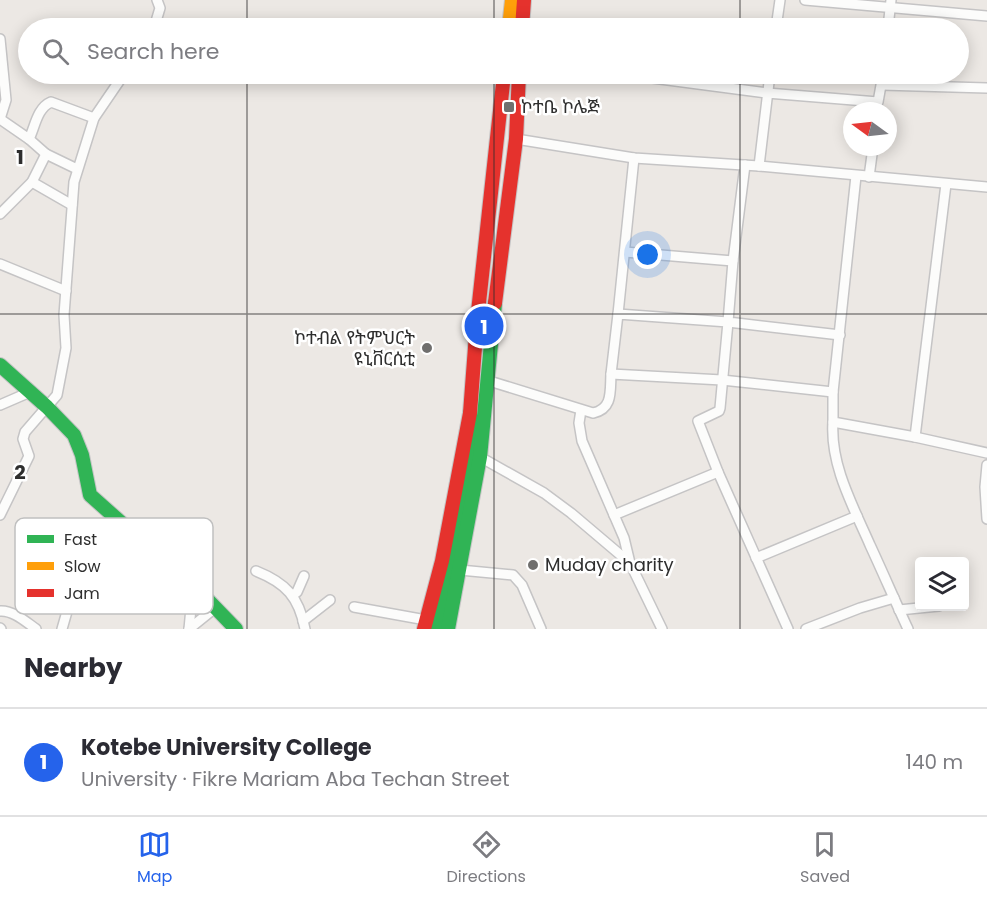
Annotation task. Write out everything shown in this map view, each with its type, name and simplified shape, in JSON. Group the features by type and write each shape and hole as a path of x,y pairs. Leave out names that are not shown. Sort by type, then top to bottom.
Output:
{"main road":[{"path":"510,18 512,0"},
{"path":"523,18 524,0"},
{"path":"428,626 462,501 470,455 470,413 477,321 503,84"},
{"path":"448,629 480,457 486,380 516,139 519,84"},
{"path":"0,365 74,435 90,495 116,518"},
{"path":"213,607 236,629"}],"street":[{"path":"777,18 780,0"},
{"path":"805,0 891,4 987,16"},
{"path":"156,18 160,3"},
{"path":"0,39 6,100 0,119 46,154 77,169"},
{"path":"0,515 29,456 23,439 25,432 57,395 66,348 64,315 77,169 94,118 117,84"},
{"path":"699,84 844,102"},
{"path":"759,166 769,84"},
{"path":"879,102 882,85 987,88"},
{"path":"29,139 45,105 51,102 94,118"},
{"path":"516,139 634,158 759,166 987,187"},
{"path":"0,214 32,183 46,154"},
{"path":"869,177 872,156"},
{"path":"486,380 593,413 602,411 607,405 634,158"},
{"path":"745,165 733,261 719,411 698,421 718,472 788,629"},
{"path":"856,176 833,392 832,439 835,456 857,516 908,629"},
{"path":"32,183 72,205"},
{"path":"915,436 946,184"},
{"path":"625,252 733,261"},
{"path":"0,264 66,291"},
{"path":"618,314 728,322 840,335"},
{"path":"611,374 722,380 833,392"},
{"path":"0,405 30,392"},
{"path":"581,410 579,433 624,538 630,563 662,629"},
{"path":"833,422 915,436 987,453"},
{"path":"480,457 544,493 572,513 630,563"},
{"path":"987,465 985,487 987,519"},
{"path":"614,516 718,472"},
{"path":"756,558 857,516"},
{"path":"460,570 513,575 522,585 541,629"},
{"path":"256,571 273,579 293,595 301,611 304,625"},
{"path":"293,595 297,592 304,576"},
{"path":"806,629 860,608 894,598"},
{"path":"304,625 330,600"},
{"path":"354,607 428,626"},
{"path":"899,609 915,608"},
{"path":"0,611 14,615 36,629"},
{"path":"62,629 66,614"},
{"path":"189,629 190,614"},
{"path":"189,629 208,614"}],"traffic: fast":[{"path":"448,629 480,457 495,303"},
{"path":"0,365 74,435 82,455 90,495 116,518"},
{"path":"435,629 470,455 470,413"},
{"path":"213,605 236,629"}],"traffic: slow":[{"path":"510,18 512,0"}],"traffic: jam":[{"path":"523,18 524,0"},
{"path":"424,629 442,561 470,413 477,321 503,84"},
{"path":"495,303 516,139 519,84"}],"place":[{"name":"ኮተቤ ኮሌጅ","path":"509,107"},
{"name":"Kotebe University College","path":"484,326"},
{"name":"ኮተብል የትምህርት ዩኒቨርሲቲ","path":"427,348"},
{"name":"Muday charity","path":"533,565"}]}
